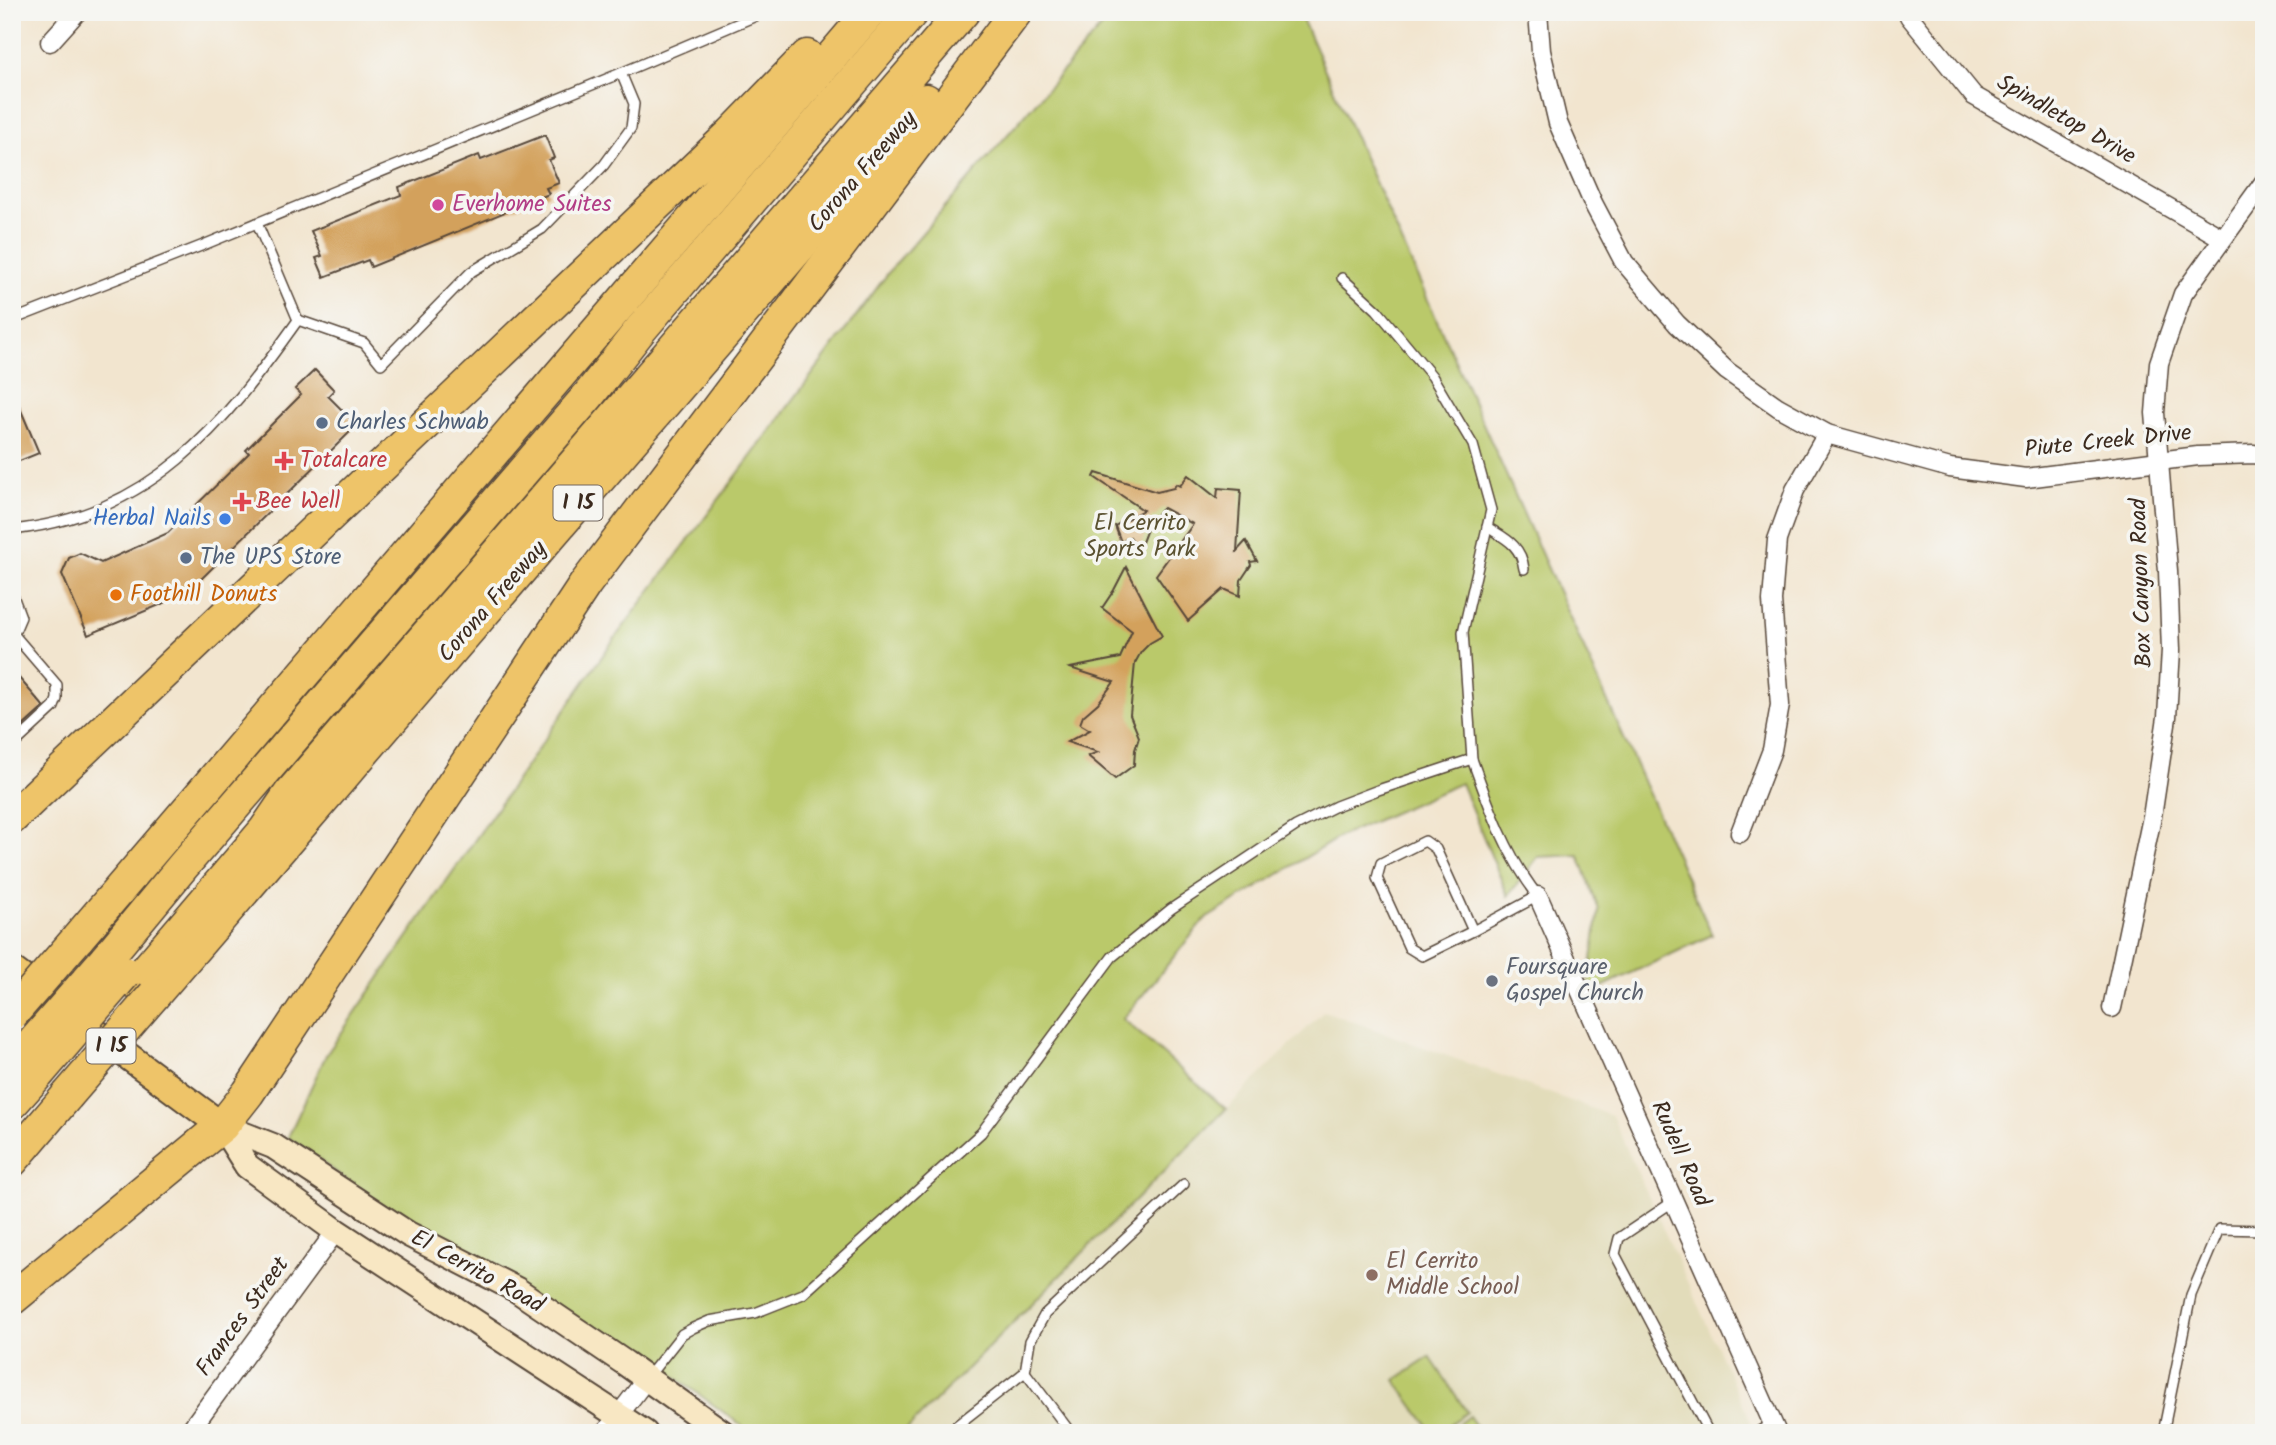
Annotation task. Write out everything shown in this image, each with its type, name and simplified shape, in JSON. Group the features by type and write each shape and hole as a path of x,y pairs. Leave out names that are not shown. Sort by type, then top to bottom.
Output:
{"highway":[{"path":"12,818 732,134 849,12"},
{"path":"12,1014 870,12"},
{"path":"130,978 183,866 588,396 641,329 912,12"},
{"path":"12,1103 130,978 258,821 289,795 963,12"},
{"name":"Corona Freeway","path":"12,1161 37,1076 130,978 810,232 1003,12"},
{"path":"12,1299 222,1126 248,1093 586,583 1016,12"},
{"path":"316,660 489,492 592,374 641,329"},
{"path":"12,1128 37,1076"}],"main road":[{"name":"El Cerrito Road","path":"12,970 222,1126 273,1146 408,1234 517,1290 723,1433"},
{"name":"El Cerrito Road","path":"222,1126 247,1166 336,1231 612,1424 645,1433"}],"street":[{"path":"50,42 77,12"},
{"name":"Piute Creek Drive","path":"1538,12 1541,51 1558,123 1593,203 1624,262 1677,324 1727,371 1778,407 1827,434 1950,468 2026,478 2161,459 2240,454 2264,456"},
{"name":"Spindletop Drive","path":"1909,16 1974,96 2222,238"},
{"name":"Box Canyon Road","path":"2112,1008 2152,817 2167,717 2171,650 2161,459 2155,413 2159,363 2183,294 2264,181"},
{"path":"1740,833 1772,750 1780,705 1772,601 1777,540 1795,490 1827,434"},
{"name":"Rudell Road","path":"1538,896 1775,1428"},
{"name":"Frances Street","path":"188,1433 336,1231"},
{"path":"612,1424 647,1378"}],"lane":[{"path":"12,320 257,223 758,15"},
{"path":"257,223 298,320 363,343 381,364 471,272 542,229 604,165 631,128 634,104 621,73"},
{"path":"1342,278 1377,310 1433,376 1473,445 1491,510 1463,632 1472,759 1492,813 1519,872 1538,896 1473,931 1422,956 1409,948 1377,878 1381,863 1425,841 1436,849 1473,931"},
{"path":"12,530 47,526 106,506 160,475 182,458 230,409 298,320"},
{"path":"1487,527 1512,543 1522,556 1524,569"},
{"path":"12,593 21,617 13,637 57,685 54,708 12,746"},
{"path":"647,1378 682,1335 693,1328 709,1321 755,1314 803,1294 981,1133 1112,957 1171,909 1306,821 1336,806 1472,759"},
{"path":"947,1433 1025,1372 1030,1341 1045,1314 1184,1184"},
{"path":"1674,1201 1619,1238 1615,1254 1709,1433"},
{"path":"2163,1433 2191,1295 2219,1229 2264,1230"},
{"path":"1025,1372 1071,1433"},
{"path":"1756,1433 1775,1428"}],"shaded area":[{"name":"El Cerrito Middle School","path":"1324,1011 1612,1116 1756,1433 903,1433"}],"green space":[{"name":"El Cerrito Sports Park","path":"1114,12 1299,12 1712,935 1587,994 1599,910 1579,855 1538,857 1508,896 1461,783 1341,836 1204,920 1123,1019 1226,1109 903,1433 752,1433 664,1369 518,1305 288,1137 326,1055 612,642 892,268"},
{"path":"1430,1357 1467,1412 1438,1433 1433,1433 1395,1380"},
{"path":"1469,1416 1481,1433 1446,1433"}],"building":[{"name":"Everhome Suites","path":"545,135 554,158 549,160 559,183 546,188 549,194 371,267 368,260 324,277 316,258 322,256 311,231 401,195 399,187 479,155 481,160"},
{"path":"315,370 334,390 328,396 357,425 186,594 88,635 62,574 69,558 80,553 101,563 168,533 249,453 246,450 301,395 295,389"},
{"path":"12,389 39,453 12,464"},
{"path":"1096,473 1157,492 1174,488 1176,484 1180,486 1188,475 1217,498 1218,488 1241,490 1237,551 1246,541 1257,561 1250,562 1251,565 1241,580 1240,596 1224,589 1188,621 1156,575 1193,524 1163,508 1152,516 1139,550 1130,537 1121,542 1115,526 1143,510 1094,477"},
{"path":"1126,567 1162,636 1141,652 1135,663 1130,715 1139,737 1134,765 1115,779 1088,756 1098,752 1067,742 1090,730 1080,724 1083,716 1098,703 1114,682 1070,668 1120,658 1132,631 1102,608"},
{"path":"12,670 44,707 12,736"}],"place":[{"name":"Everhome Suites","path":"438,205"},
{"name":"Charles Schwab","path":"322,423"},
{"name":"Totalcare","path":"284,461"},
{"name":"Bee Well","path":"242,502"},
{"name":"Herbal Nails","path":"225,519"},
{"name":"The UPS Store","path":"186,558"},
{"name":"Foothill Donuts","path":"116,595"},
{"name":"Foursquare Gospel Church","path":"1492,981"},
{"name":"El Cerrito Middle School","path":"1372,1275"}]}
